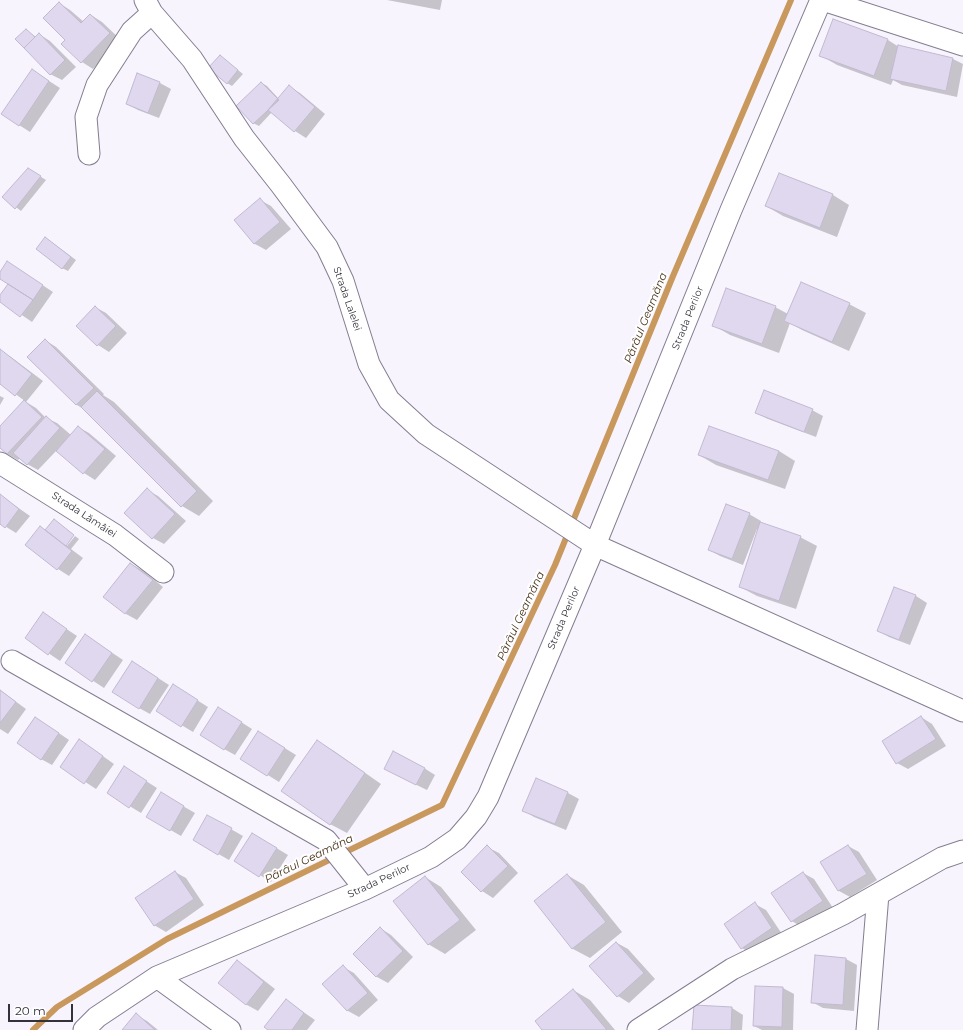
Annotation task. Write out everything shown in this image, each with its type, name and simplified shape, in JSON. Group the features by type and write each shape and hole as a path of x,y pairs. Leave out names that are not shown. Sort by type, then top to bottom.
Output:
{"street":[{"path":"822,0 963,44"},
{"name":"Strada Perilor","path":"84,1030 97,1017 157,977 365,889 431,857 457,839 476,817 488,797 595,545 731,210 822,0"},
{"path":"89,154 86,117 97,85 149,6"},
{"name":"Strada Lalelei","path":"149,6 192,59 244,138 327,247 344,281 369,364 389,400 426,434 595,545 963,711"},
{"name":"Strada Lămâiei","path":"0,463 115,534 163,572"},
{"path":"12,661 326,840 365,889"},
{"path":"638,1030 732,969 842,914 942,858 963,851"},
{"path":"867,1030 878,894"},
{"path":"157,977 230,1030"}],"building":[{"path":"59,2 81,23 90,14 110,33 81,63 61,44 65,40 43,18"},
{"path":"833,19 888,39 874,76 819,56"},
{"path":"26,29 35,37 24,48 15,39"},
{"path":"39,33 65,60 50,75 24,48"},
{"path":"898,45 953,58 946,91 890,79"},
{"path":"220,55 238,70 227,84 208,68"},
{"path":"32,69 49,81 19,126 1,114"},
{"path":"137,73 160,82 148,113 126,104"},
{"path":"261,82 279,100 253,124 236,106"},
{"path":"289,85 315,107 294,132 268,110"},
{"path":"28,168 41,176 15,209 2,197"},
{"path":"779,173 833,194 820,228 765,206"},
{"path":"260,198 280,222 254,244 234,220"},
{"path":"45,237 71,257 62,269 36,249"},
{"path":"7,261 43,285 33,300 0,279 0,272"},
{"path":"801,282 850,303 832,342 784,321"},
{"path":"8,284 33,300 20,317 0,302 0,295"},
{"path":"726,288 776,306 762,344 712,326"},
{"path":"95,306 116,326 97,346 76,326"},
{"path":"45,339 94,388 76,405 27,357"},
{"path":"0,349 32,374 15,396 0,384"},
{"path":"764,390 813,409 804,432 755,413"},
{"path":"97,391 197,491 181,507 81,407"},
{"path":"24,400 42,417 7,454 0,448 0,426"},
{"path":"46,416 60,428 27,465 13,453"},
{"path":"78,426 105,449 83,474 56,451"},
{"path":"709,426 779,451 768,480 698,455"},
{"path":"147,488 175,514 152,539 124,513"},
{"path":"0,494 19,509 5,528 0,524"},
{"path":"726,504 750,513 732,559 708,550"},
{"path":"54,519 74,535 66,546 45,530"},
{"path":"760,522 801,536 779,601 739,587"},
{"path":"40,526 72,551 57,570 25,545"},
{"path":"130,563 153,580 125,614 103,597"},
{"path":"894,587 916,595 899,640 877,631"},
{"path":"43,612 67,629 48,655 25,638"},
{"path":"85,634 112,653 92,682 65,663"},
{"path":"132,661 158,678 139,709 112,692"},
{"path":"173,684 198,700 181,727 156,711"},
{"path":"0,690 16,702 0,723"},
{"path":"218,707 242,722 224,750 200,735"},
{"path":"921,716 936,739 896,764 882,741"},
{"path":"35,717 59,733 41,760 17,743"},
{"path":"258,731 285,748 267,776 240,759"},
{"path":"79,739 103,756 84,784 60,767"},
{"path":"317,740 365,773 330,825 281,791"},
{"path":"393,751 425,768 416,785 384,769"},
{"path":"124,766 147,781 129,808 107,793"},
{"path":"536,778 568,792 555,824 522,811"},
{"path":"161,792 184,806 170,831 146,817"},
{"path":"207,815 232,828 218,855 193,840"},
{"path":"252,833 277,848 259,877 234,861"},
{"path":"487,845 508,866 481,892 461,872"},
{"path":"848,845 867,874 838,891 820,862"},
{"path":"175,871 194,899 154,926 135,898"},
{"path":"803,872 823,901 791,922 771,893"},
{"path":"567,874 606,922 572,949 534,901"},
{"path":"425,876 460,920 428,945 393,901"},
{"path":"755,902 772,928 741,949 724,924"},
{"path":"380,927 403,951 376,977 353,954"},
{"path":"616,942 644,973 617,997 589,966"},
{"path":"815,955 846,958 843,1005 811,1003"},
{"path":"237,960 264,982 246,1005 218,983"},
{"path":"343,965 368,993 347,1011 322,984"},
{"path":"755,986 783,987 782,1027 753,1026"},
{"path":"573,989 607,1030 542,1030 535,1021"},
{"path":"286,999 304,1013 292,1030 268,1030 264,1027"},
{"path":"694,1005 732,1007 731,1030 692,1030"},
{"path":"136,1013 155,1030 122,1030"}],"waterway":[{"name":"Pârâul Geamăna","path":"33,1030 57,1007 167,939 442,805 555,565 673,276 791,0"}]}
